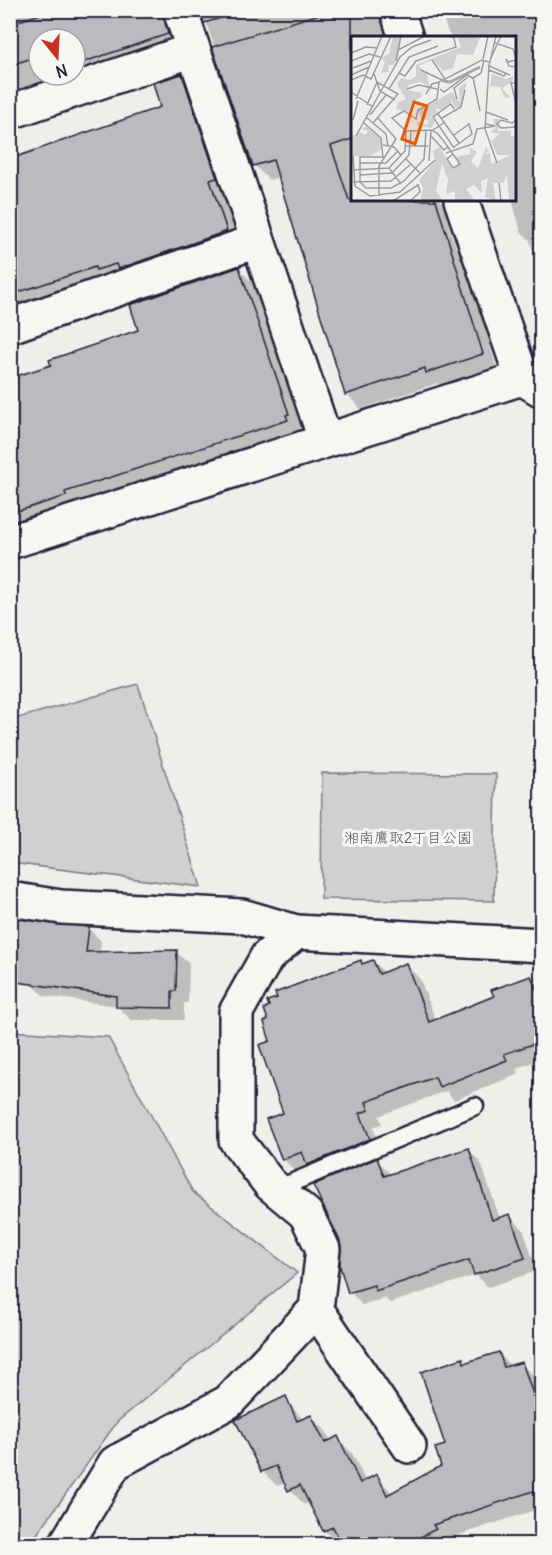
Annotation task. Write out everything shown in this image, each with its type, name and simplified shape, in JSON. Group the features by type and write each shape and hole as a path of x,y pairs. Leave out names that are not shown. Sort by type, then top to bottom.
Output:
{"street":[{"path":"180,10 325,439"},
{"path":"397,10 405,36"},
{"path":"10,112 193,50"},
{"path":"10,542 325,439 532,384 461,201"},
{"path":"10,326 257,241"},
{"path":"10,899 61,907 242,916 296,932 542,945"},
{"path":"66,1545 115,1462 228,1402 316,1309 323,1250 306,1214 277,1190 236,1140 236,1012 267,957 296,932"},
{"path":"316,1309 409,1446"}],"lane":[{"path":"277,1190 475,1106"}],"green space":[{"path":"138,684 201,887 11,863 11,720"},
{"name":"湘南鷹取2丁目公園","path":"322,773 496,774 494,901 321,899"},
{"path":"10,1031 108,1037 193,1192 297,1273 117,1422 30,1544 10,1544"}],"building":[{"path":"52,10 162,10 168,34 87,61 87,27 27,27 27,60 16,63 10,45 10,24"},
{"path":"200,10 219,10 221,18 204,23"},
{"path":"332,10 352,10 351,139 331,146 349,200 436,201 483,354 426,373 425,368 345,395 273,160 253,166 212,47"},
{"path":"182,74 217,178 210,180 227,231 118,269 116,264 96,270 95,267 10,295 10,159 160,107 153,83"},
{"path":"239,267 289,414 286,415 288,420 65,492 66,496 18,511 10,488 10,378 51,365 49,360 138,330 130,305"},
{"path":"10,918 89,927 86,952 177,950 176,991 172,991 172,1008 116,1007 116,996 10,981"},
{"path":"361,960 362,964 373,960 379,974 406,963 429,1022 494,996 491,990 531,976 542,1002 542,1041 504,1054 507,1060 439,1087 435,1077 366,1102 369,1110 360,1113 370,1139 307,1165 302,1152 282,1160 266,1119 283,1113 259,1045 270,1041 264,1022 268,1020 264,1009 269,1006 267,1001 277,998 275,993"},
{"path":"469,1148 492,1220 510,1214 525,1258 474,1275 469,1260 375,1291 374,1285 348,1293 340,1267 340,1241 313,1185 377,1158 384,1176"},
{"path":"499,1352 504,1367 522,1362 542,1421 542,1488 433,1525 436,1529 405,1545 342,1545 333,1527 323,1531 300,1485 288,1491 276,1466 261,1472 235,1420 286,1396 297,1421 311,1415 325,1443 338,1436 360,1483 377,1474 387,1495 441,1466 435,1448 445,1445 421,1372 463,1358 464,1363"}]}
